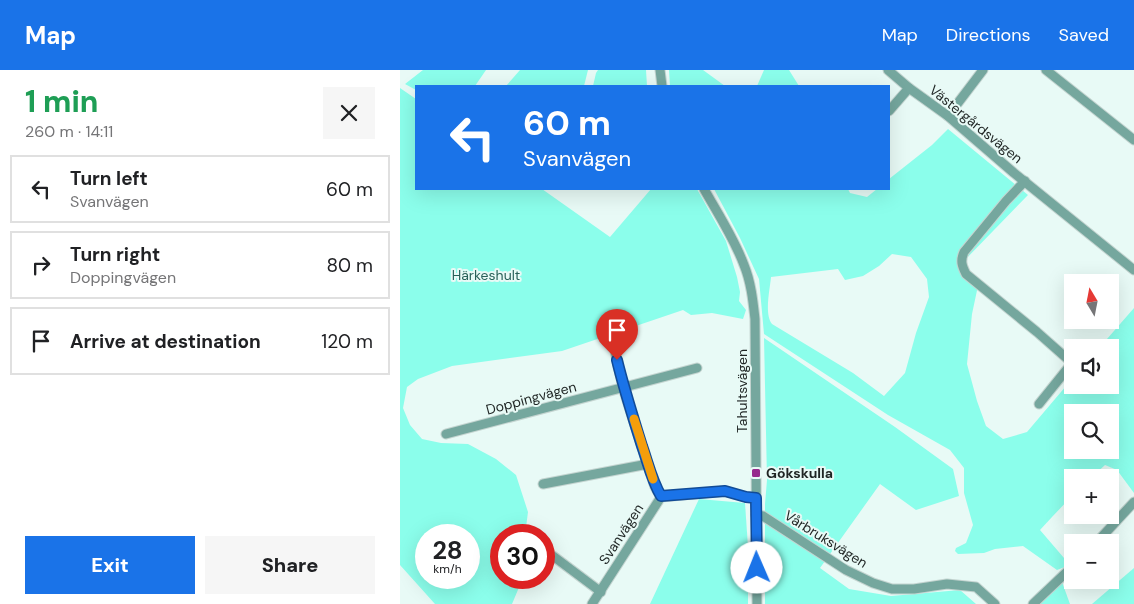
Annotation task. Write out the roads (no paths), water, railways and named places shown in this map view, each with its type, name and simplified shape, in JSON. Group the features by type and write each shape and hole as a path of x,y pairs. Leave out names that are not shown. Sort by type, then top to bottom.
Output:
{"street":[{"path":"660,70 662,85"},
{"name":"Västergårdsvägen","path":"888,70 909,88 948,116 1134,270"},
{"path":"948,116 984,70"},
{"path":"1046,70 1134,140"},
{"name":"Västergårdsvägen","path":"890,110 909,88"},
{"name":"Västergårdsvägen","path":"1025,181 964,252 961,259 962,266 966,274 1064,356"},
{"name":"Tahultsvägen","path":"705,190 745,266 752,290 755,318 757,604"},
{"path":"614,346 624,388 648,464 661,496"},
{"name":"Doppingvägen","path":"446,434 697,368"},
{"path":"1040,404 1064,373"},
{"path":"543,484 648,464"},
{"name":"Svanvägen","path":"592,604 661,496 725,491 756,498"},
{"path":"1104,534 1134,502"},
{"name":"Vårbruksvägen","path":"756,515 763,516 846,570 874,583 892,588 914,589 947,584 976,587 995,604"},
{"path":"555,558 600,592"},
{"path":"1034,604 1064,575"}],"place":[{"name":"Gökskulla","path":"756,473"}],"park label":[{"name":"Härkeshult","path":"486,275"}]}
